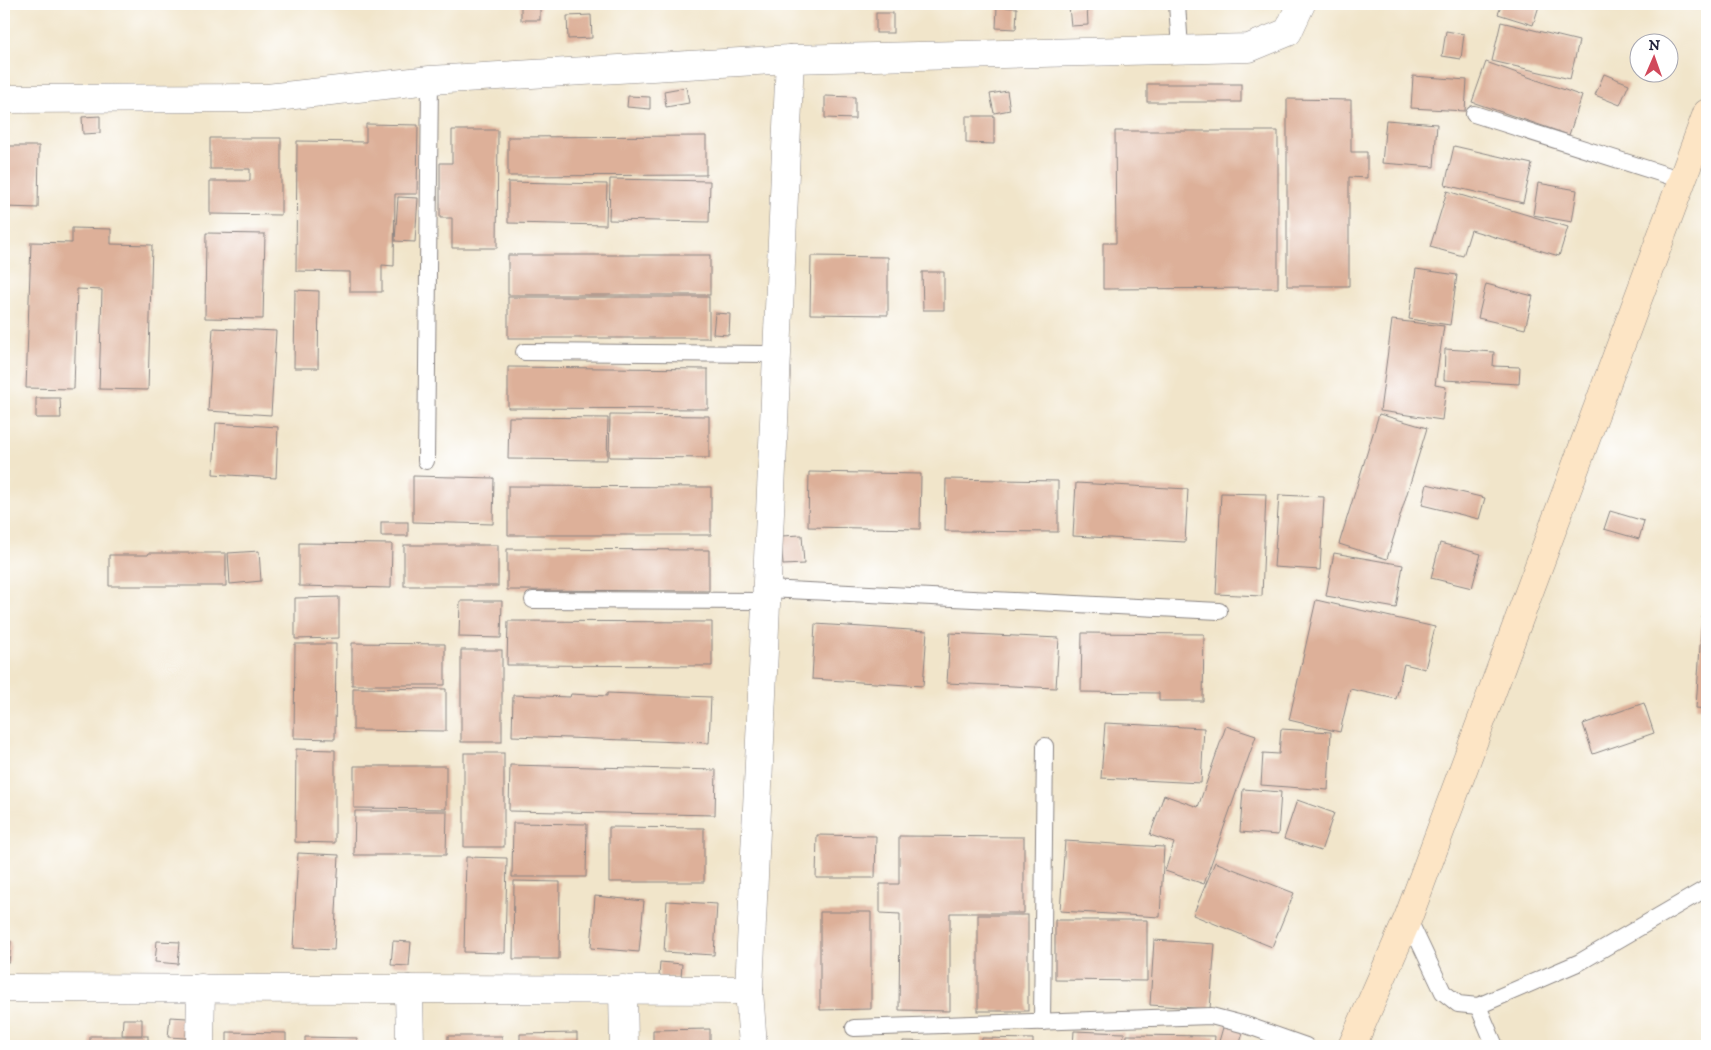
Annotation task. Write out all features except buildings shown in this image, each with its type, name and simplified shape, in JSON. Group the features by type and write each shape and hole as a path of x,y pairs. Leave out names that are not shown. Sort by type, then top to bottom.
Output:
{"main road":[{"path":"1352,1046 1408,918 1707,113"}],"street":[{"path":"4,99 267,98 430,80 790,60 1180,48 1249,48 1288,32 1301,4"},
{"path":"753,1046 749,990 790,60"},
{"path":"4,988 749,990"},
{"path":"200,1046 201,988"},
{"path":"409,989 410,1046"},
{"path":"623,989 624,1046"}],"lane":[{"path":"1177,4 1180,48"},
{"path":"426,461 430,80"},
{"path":"1474,114 1682,180"},
{"path":"524,352 777,354"},
{"path":"533,600 766,595 1219,611"},
{"path":"1042,1022 1045,746"},
{"path":"1408,918 1443,992 1458,1004 1478,1006 1580,962 1707,888"},
{"path":"1478,1006 1495,1046"},
{"path":"854,1028 1211,1016 1246,1025 1306,1046"}]}
